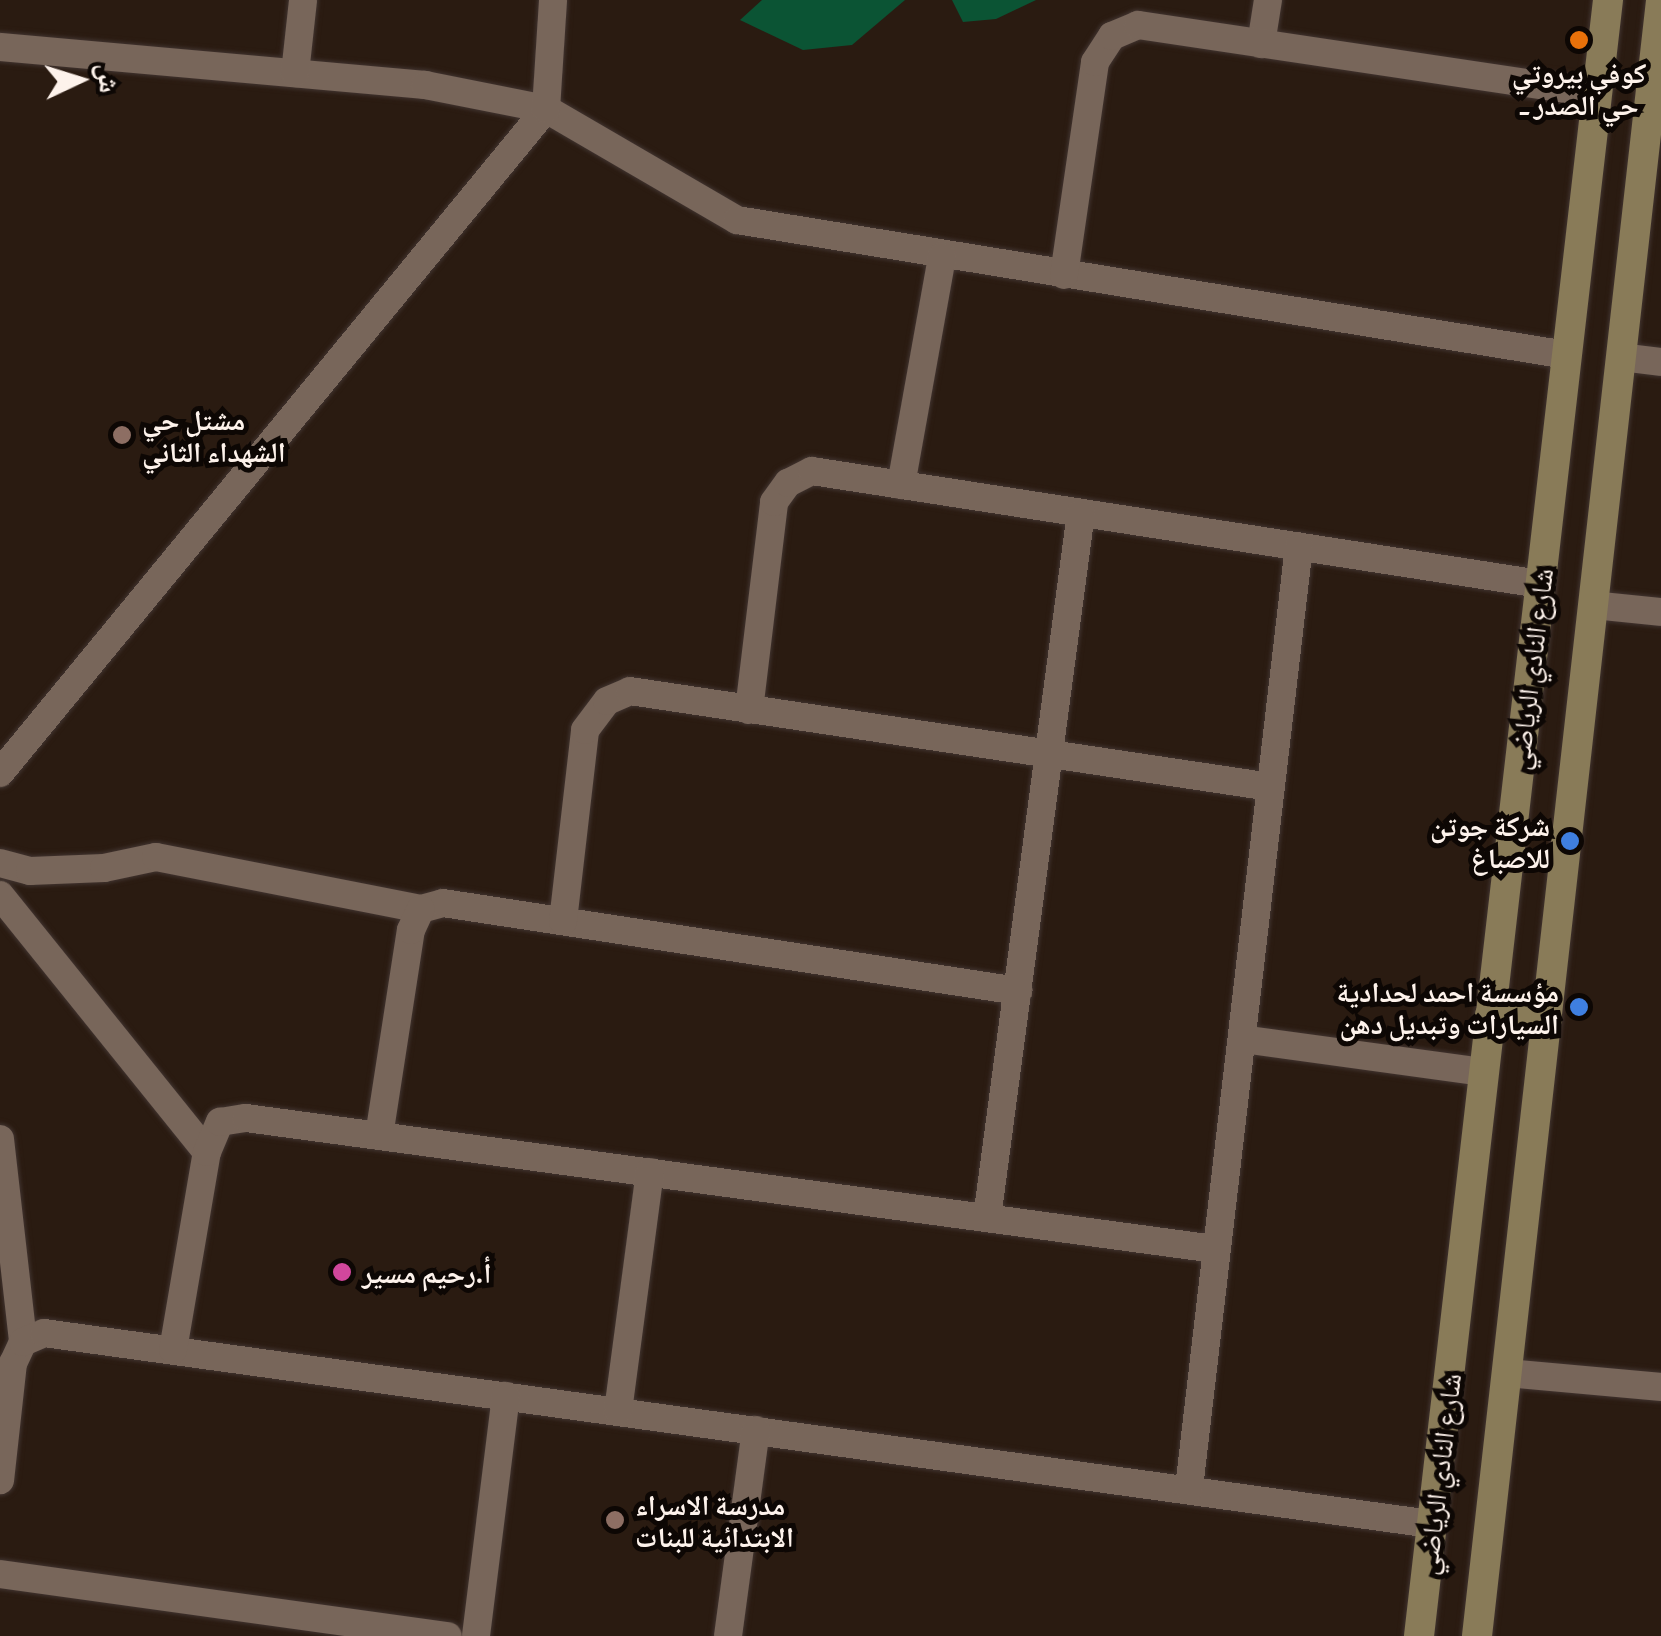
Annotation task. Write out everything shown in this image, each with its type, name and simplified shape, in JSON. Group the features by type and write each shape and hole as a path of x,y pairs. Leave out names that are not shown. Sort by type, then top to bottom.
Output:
{"main road":[{"name":"شارع النادي الرياضي","path":"1419,1636 1608,0"},
{"name":"شارع النادي الرياضي","path":"1478,1636 1661,0"},
{"path":"1490,1014 1547,1020"}],"street":[{"path":"296,73 302,0"},
{"path":"0,773 546,108 553,0"},
{"path":"1261,44 1268,0"},
{"path":"1064,275 1095,62 1112,36 1138,25 1597,94"},
{"path":"0,47 425,85 546,108 737,220 1567,355"},
{"path":"901,485 942,256"},
{"path":"1621,356 1661,362"},
{"path":"749,710 774,502 788,483 812,471 1540,584"},
{"path":"987,1218 1081,513"},
{"path":"1189,1488 1299,546"},
{"path":"1593,605 1661,612"},
{"path":"562,922 585,730 607,701 630,691 1271,788"},
{"path":"0,863 49,870 104,868 156,857 421,909 443,904 1018,991"},
{"path":"0,895 207,1152"},
{"path":"379,1136 411,930 421,909"},
{"path":"1242,1039 1484,1072"},
{"path":"173,1350 207,1152 220,1122 246,1118 1215,1248"},
{"path":"0,1139 23,1342 13,1363 0,1480"},
{"path":"618,1411 650,1172"},
{"path":"23,1342 44,1333 1432,1524"},
{"path":"1507,1374 1661,1387"},
{"path":"476,1636 506,1396"},
{"path":"728,1636 756,1430"},
{"path":"0,1574 388,1632 448,1636"}],"green space":[{"path":"762,0 905,0 852,45 803,50 740,20"},
{"path":"952,0 1036,0 996,19 963,22"}],"place":[{"name":"كوفي بيروتي _حي الصدر","path":"1579,40"},
{"name":"مشتل حي الشهداء الثاني","path":"122,435"},
{"name":"شركة جوتن للاصباغ","path":"1570,841"},
{"name":"مؤسسة احمد لحدادية السيارات وتبديل دهن","path":"1579,1007"},
{"name":"أ.رحيم مسير","path":"342,1272"},
{"name":"مدرسة الاسراء الابتدائية للبنات","path":"615,1520"}]}
